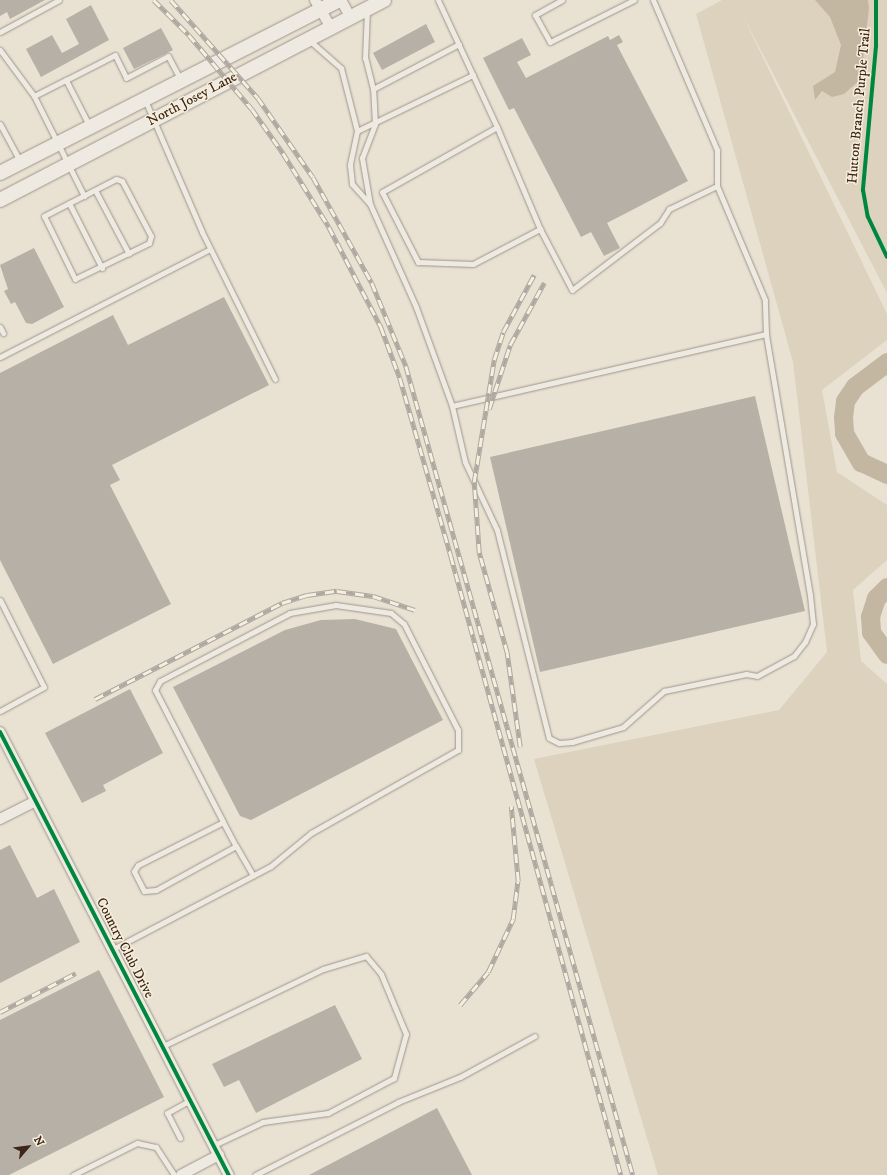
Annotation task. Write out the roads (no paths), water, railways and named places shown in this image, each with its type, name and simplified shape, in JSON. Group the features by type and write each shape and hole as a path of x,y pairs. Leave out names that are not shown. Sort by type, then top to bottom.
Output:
{"main road":[{"name":"North Josey Lane","path":"0,173 181,80 318,5 341,0"},
{"name":"North Josey Lane","path":"0,200 384,0"}],"street":[{"path":"341,0 350,18"},
{"path":"318,5 330,28"},
{"name":"Country Club Drive","path":"0,732 3,743 36,801 229,1175"},
{"path":"0,819 36,801"},
{"path":"181,1175 219,1155"}],"lane":[{"path":"0,32 59,0"},
{"path":"438,0 497,128 540,229 572,290 660,223 669,209 717,186"},
{"path":"562,0 534,15 550,42 634,0"},
{"path":"368,9 365,58 373,90 375,124 362,158 370,204 416,307 452,406 465,462 497,530 549,738 559,743 572,742 623,727 664,691 746,674 757,676 794,656 805,642 813,624 810,595 766,334 765,300 717,186 717,150 653,0"},
{"path":"308,40 341,68 357,130 350,165 352,184 370,204"},
{"path":"373,90 459,44"},
{"path":"0,50 34,96 84,196"},
{"path":"34,96 115,55 126,78 168,56 181,80"},
{"path":"357,130 375,124 473,75"},
{"path":"66,80 90,127"},
{"path":"144,99 155,118 210,249 275,379"},
{"path":"0,124 2,134 20,162"},
{"path":"497,128 382,192 418,262 473,264 540,229"},
{"path":"116,179 122,181 150,236 149,243 102,268 75,279 46,224 44,216 95,190 116,179"},
{"path":"95,190 128,254"},
{"path":"69,203 102,268"},
{"path":"0,357 210,249"},
{"path":"0,327 3,333"},
{"path":"452,406 766,334"},
{"path":"0,600 44,686 0,711"},
{"path":"112,949 253,876 271,866 311,833 458,750 458,730 404,624 391,613 336,605 290,614 160,680 155,690 223,822 253,876"},
{"path":"223,822 138,865 134,871 144,891 156,890 236,846"},
{"path":"163,1046 330,966 366,956 381,974 406,1034 394,1078 328,1113 263,1122 214,1145"},
{"path":"255,1175 398,1102 460,1077 535,1036"},
{"path":"180,1138 167,1113 190,1100"},
{"path":"73,1175 137,1143 156,1147 174,1175"}],"waterway":[{"path":"887,362 855,386 845,401 843,417 844,433 861,462 887,474"},
{"path":"887,587 876,598 870,616 871,632 887,654"}],"railway":[{"path":"154,0 189,35 252,109 283,153 329,227 381,327 400,378 451,556 621,1175"},
{"path":"171,0 258,98 313,177 372,283 406,366 633,1175"},
{"path":"520,747 507,653 479,553 474,482 494,360 503,332 534,275"},
{"path":"489,409 510,345 544,283"},
{"path":"95,699 282,603 307,595 337,591 373,596 415,610"},
{"path":"460,1005 488,972 513,919 518,881 511,806"},
{"path":"0,1012 76,973"}]}
